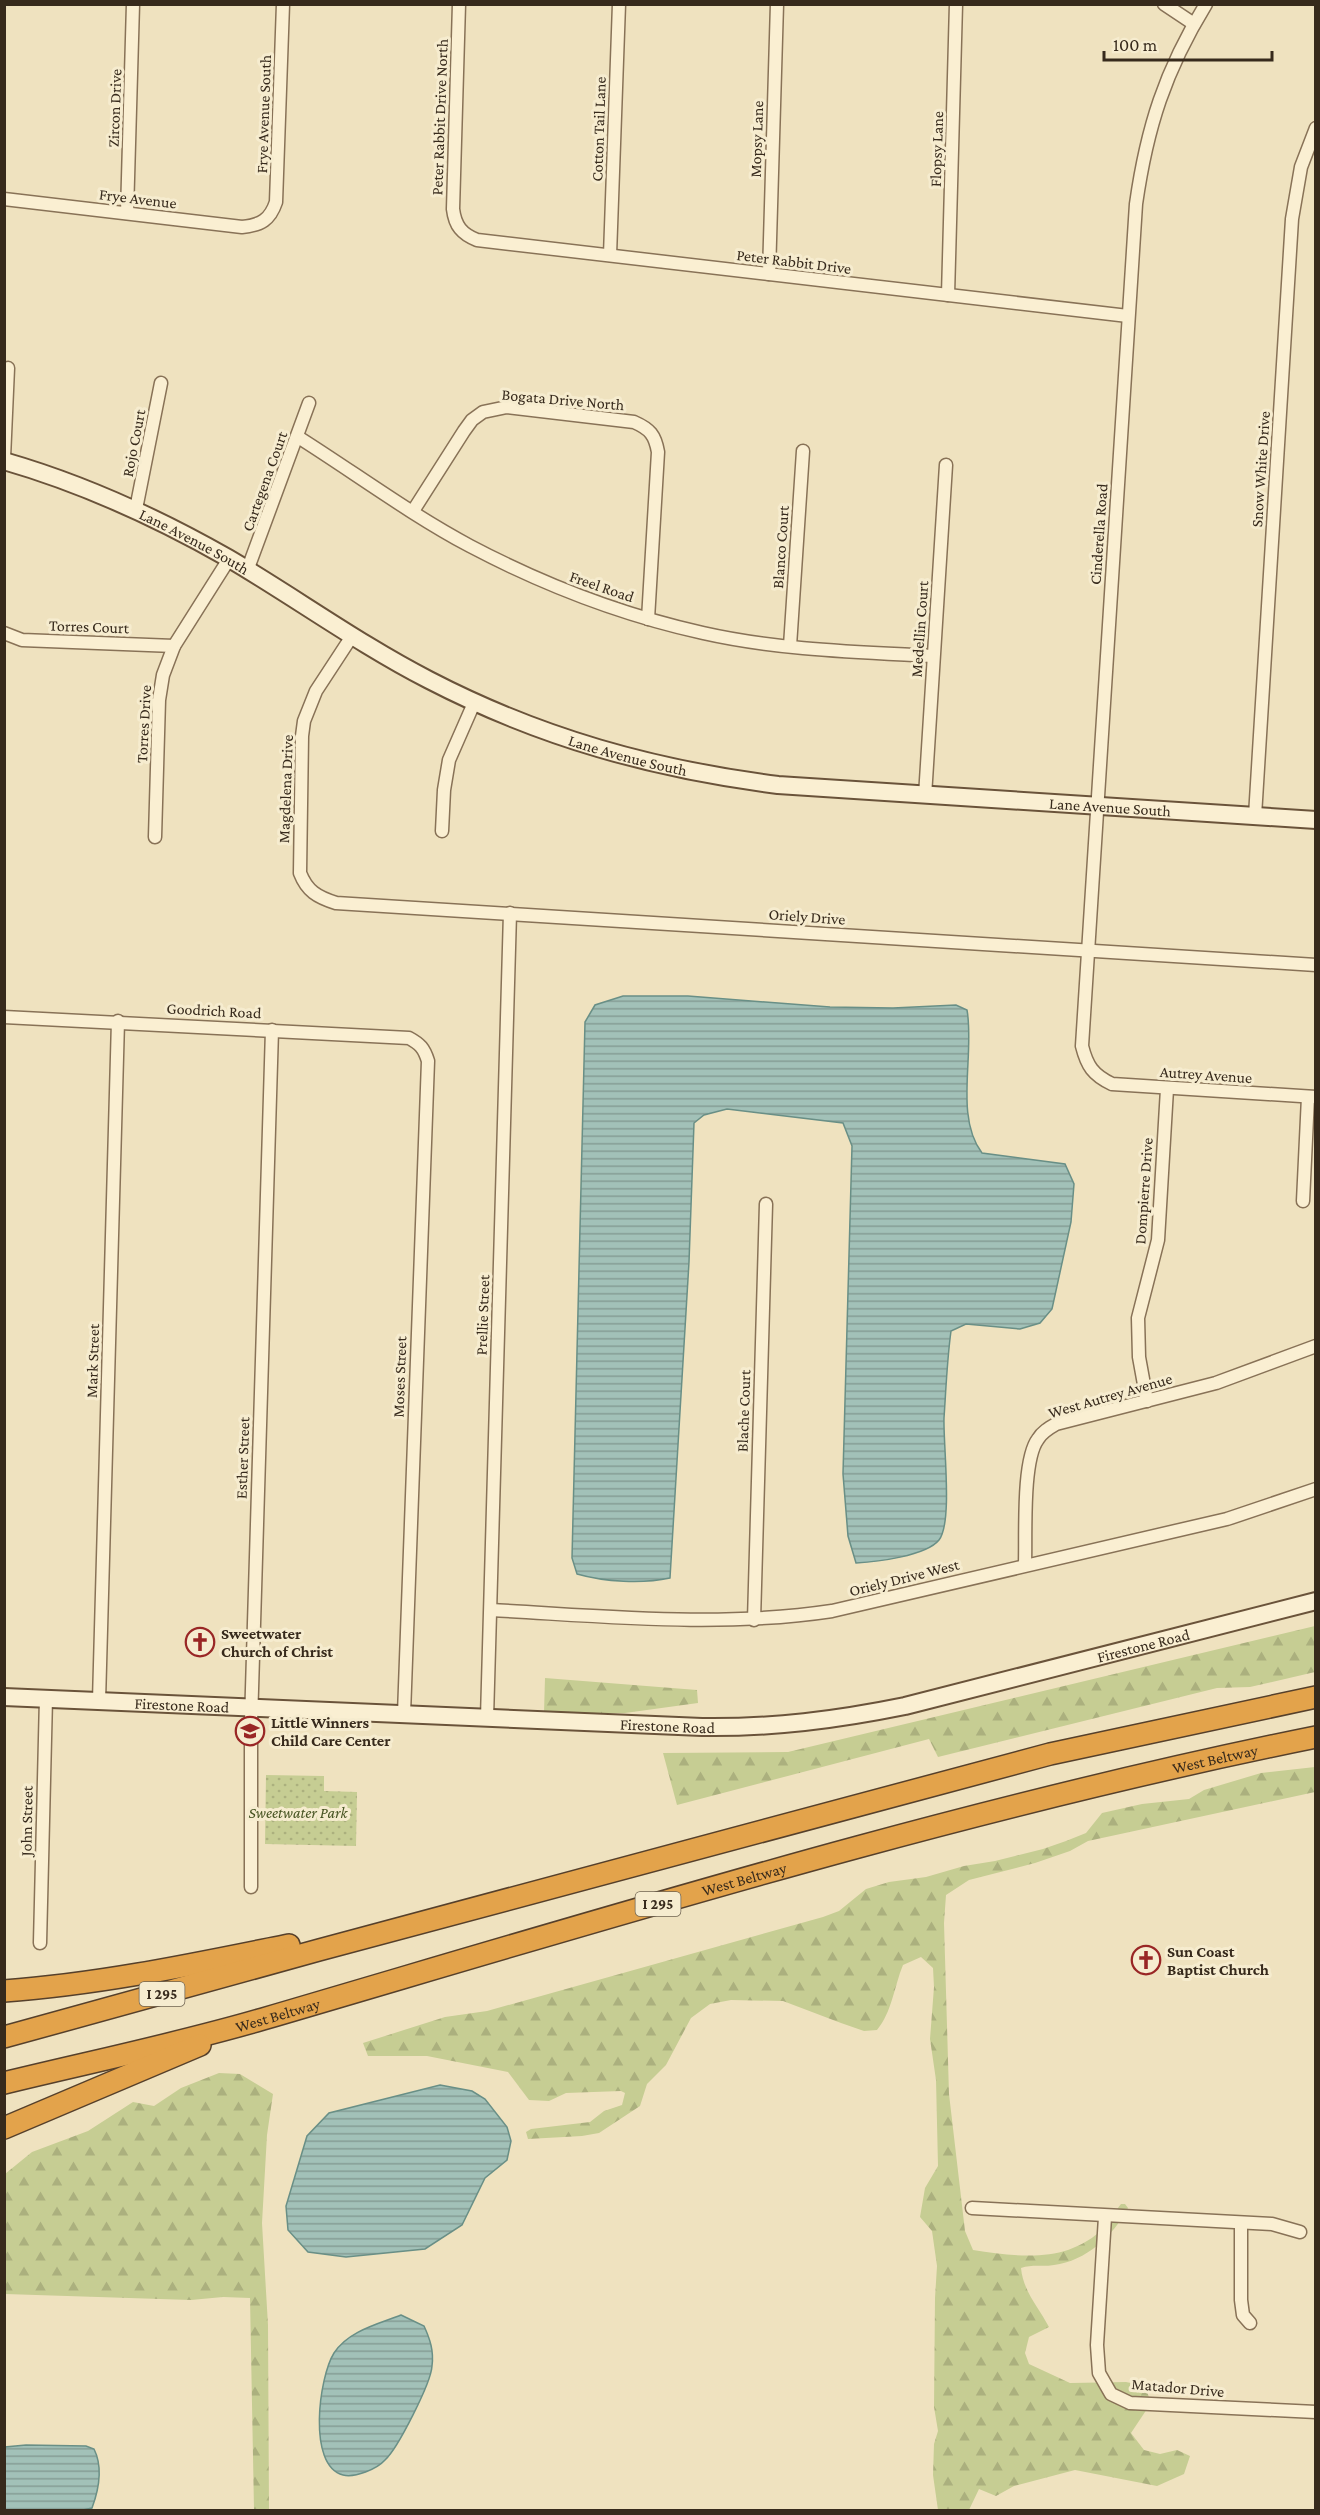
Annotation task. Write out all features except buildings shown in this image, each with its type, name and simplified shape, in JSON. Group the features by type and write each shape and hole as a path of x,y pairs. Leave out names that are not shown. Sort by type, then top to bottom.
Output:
{"highway":[{"name":"I 295","path":"4,2037 1050,1754 1316,1697"},
{"name":"West Beltway","path":"4,2083 260,2020 921,1828 1100,1784 1316,1737"},
{"path":"4,1991 70,1985 134,1975 294,1944 319,1950"},
{"path":"4,2128 260,2020"}],"street":[{"name":"Zircon Drive","path":"127,213 134,4"},
{"name":"Frye Avenue South","path":"266,221 273,213 276,202 283,4"},
{"name":"Peter Rabbit Drive North","path":"459,4 453,209 454,220 460,230"},
{"name":"Cotton Tail Lane","path":"610,255 618,4"},
{"name":"Mopsy Lane","path":"769,274 777,4"},
{"name":"Flopsy Lane","path":"948,295 956,4"},
{"path":"1164,4 1194,24"},
{"name":"Cinderella Road","path":"1096,1077 1086,1063 1082,1046 1136,204 1150,127 1168,75 1206,4"},
{"name":"Snow White Drive","path":"1255,816 1292,219 1300,167 1316,128"},
{"name":"Frye Avenue","path":"4,199 242,227 255,226 266,221"},
{"name":"Peter Rabbit Drive","path":"460,230 477,240 1128,316"},
{"path":"4,460 8,368"},
{"name":"Rojo Court","path":"136,509 162,383"},
{"name":"Cartegena Court","path":"247,571 309,403"},
{"name":"Bogata Drive North","path":"413,511 464,431 472,420 483,412 507,407 634,422 652,433 658,452 648,619"},
{"name":"Freel Road","path":"297,436 469,545 567,592 648,619 705,634 790,646 933,656"},
{"name":"Blanco Court","path":"790,646 803,451"},
{"name":"Lane Avenue South","path":"4,460 92,489 136,509 229,559 352,636 474,703 574,742 672,768 778,785 1316,820"},
{"name":"Medellin Court","path":"925,796 946,465"},
{"name":"Torres Drive","path":"154,837 160,687 174,646 229,559"},
{"name":"Torres Court","path":"4,633 22,640 174,646"},
{"name":"Magdelena Drive","path":"304,882 300,873 299,860 304,721 316,691 352,636"},
{"path":"442,831 444,790 449,760 474,703"},
{"name":"Oriely Drive","path":"304,882 309,890 320,898 336,903 1316,965"},
{"name":"Prellie Street","path":"487,1718 510,913"},
{"name":"Goodrich Road","path":"4,1017 118,1021 409,1038 420,1044"},
{"name":"Mark Street","path":"99,1701 118,1021"},
{"name":"Esther Street","path":"251,1887 251,1707 272,1030"},
{"name":"Moses Street","path":"404,1714 428,1061 420,1044"},
{"name":"Autrey Avenue","path":"1096,1077 1112,1084 1312,1097"},
{"name":"Dompierre Drive","path":"1147,1401 1139,1357 1138,1318 1158,1240 1167,1089"},
{"path":"1302,1201 1312,1097"},
{"name":"Blache Court","path":"754,1620 766,1204"},
{"name":"West Autrey Avenue","path":"1025,1564 1029,1462 1037,1439 1056,1424 1216,1383 1316,1346"},
{"name":"Oriely Drive West","path":"490,1610 673,1619 787,1618 832,1611 1025,1564 1227,1519 1316,1489"},
{"name":"Firestone Road","path":"4,1697 749,1728 846,1718 905,1706 1316,1601"},
{"name":"John Street","path":"40,1944 46,1698"},
{"path":"972,2208 1105,2217 1272,2224 1300,2232"},
{"name":"Matador Drive","path":"1105,2217 1097,2345 1099,2373 1111,2394 1130,2403 1316,2412"},
{"path":"1240,2223 1241,2300 1243,2315 1250,2324"}],"green space":[{"path":"1315,1626 1315,1672 1250,1687 1217,1688 938,1757 929,1739 677,1805 663,1753 788,1752"},
{"path":"545,1678 697,1690 698,1703 625,1713 544,1713"},
{"path":"1315,1767 1315,1792 1088,1841 1070,1851 1035,1863 969,1880 946,1895 944,1923 949,2094 965,2231 973,2250 1009,2255 1043,2255 1075,2247 1090,2239 1107,2225 1121,2204 1125,2204 1128,2208 1115,2228 1088,2253 1066,2263 1021,2268 1028,2292 1049,2327 1029,2337 1025,2353 1029,2364 1070,2383 1126,2382 1145,2386 1151,2403 1131,2433 1144,2450 1160,2454 1177,2450 1190,2456 1184,2474 1157,2486 1075,2470 1014,2486 996,2496 979,2489 969,2510 938,2510 933,2475 934,2444 938,2431 934,2407 937,2266 932,2231 920,2217 925,2188 938,2166 936,2080 930,2039 934,1987 933,1968 921,1957 903,1965 889,2007 877,2030 864,2031 783,2001 731,2000 710,2004 691,2018 666,2065 647,2084 640,2106 599,2133 582,2136 528,2139 526,2132 531,2129 590,2122 604,2111 622,2105 625,2093 621,2091 566,2093 549,2101 529,2100 508,2072 427,2056 368,2056 363,2043 445,2017 487,2011 823,1917 839,1911 866,1889 889,1882 926,1877 964,1866 1043,1849 1086,1833 1102,1813 1142,1804 1189,1799 1204,1790 1261,1773"},
{"name":"Sweetwater Park","path":"266,1775 324,1776 324,1791 357,1792 356,1846 265,1844"},
{"path":"219,2073 240,2074 273,2094 267,2135 262,2223 268,2325 269,2510 254,2510 250,2298 223,2297 191,2300 5,2294 5,2174 32,2152 88,2131 133,2102 154,2106 181,2088"}],"water":[{"path":"623,996 688,996 830,1007 893,1008 956,1005 967,1010 969,1046 967,1103 974,1138 982,1153 1065,1164 1074,1184 1071,1222 1052,1309 1040,1323 1020,1329 966,1324 951,1331 944,1418 946,1517 939,1540 933,1546 900,1557 856,1563 848,1536 843,1474 852,1146 843,1123 727,1109 704,1115 694,1123 689,1262 670,1578 624,1581 577,1574 572,1558 585,1022 595,1005"},
{"path":"440,2085 472,2091 485,2099 507,2127 511,2141 507,2160 485,2178 462,2225 425,2249 346,2257 308,2252 288,2230 286,2206 307,2136 329,2113"},
{"path":"401,2315 424,2326 428,2336 432,2361 426,2386 405,2429 385,2460 366,2472 343,2475 332,2468 324,2456 320,2439 321,2400 329,2365 334,2353 347,2339 364,2329"},
{"path":"86,2446 94,2449 99,2478 92,2508 5,2510 5,2447"}],"place":[{"name":"Sweetwater Church of Christ","path":"200,1642"},
{"name":"Little Winners Child Care Center","path":"250,1731"},
{"name":"Sun Coast Baptist Church","path":"1146,1960"}]}
